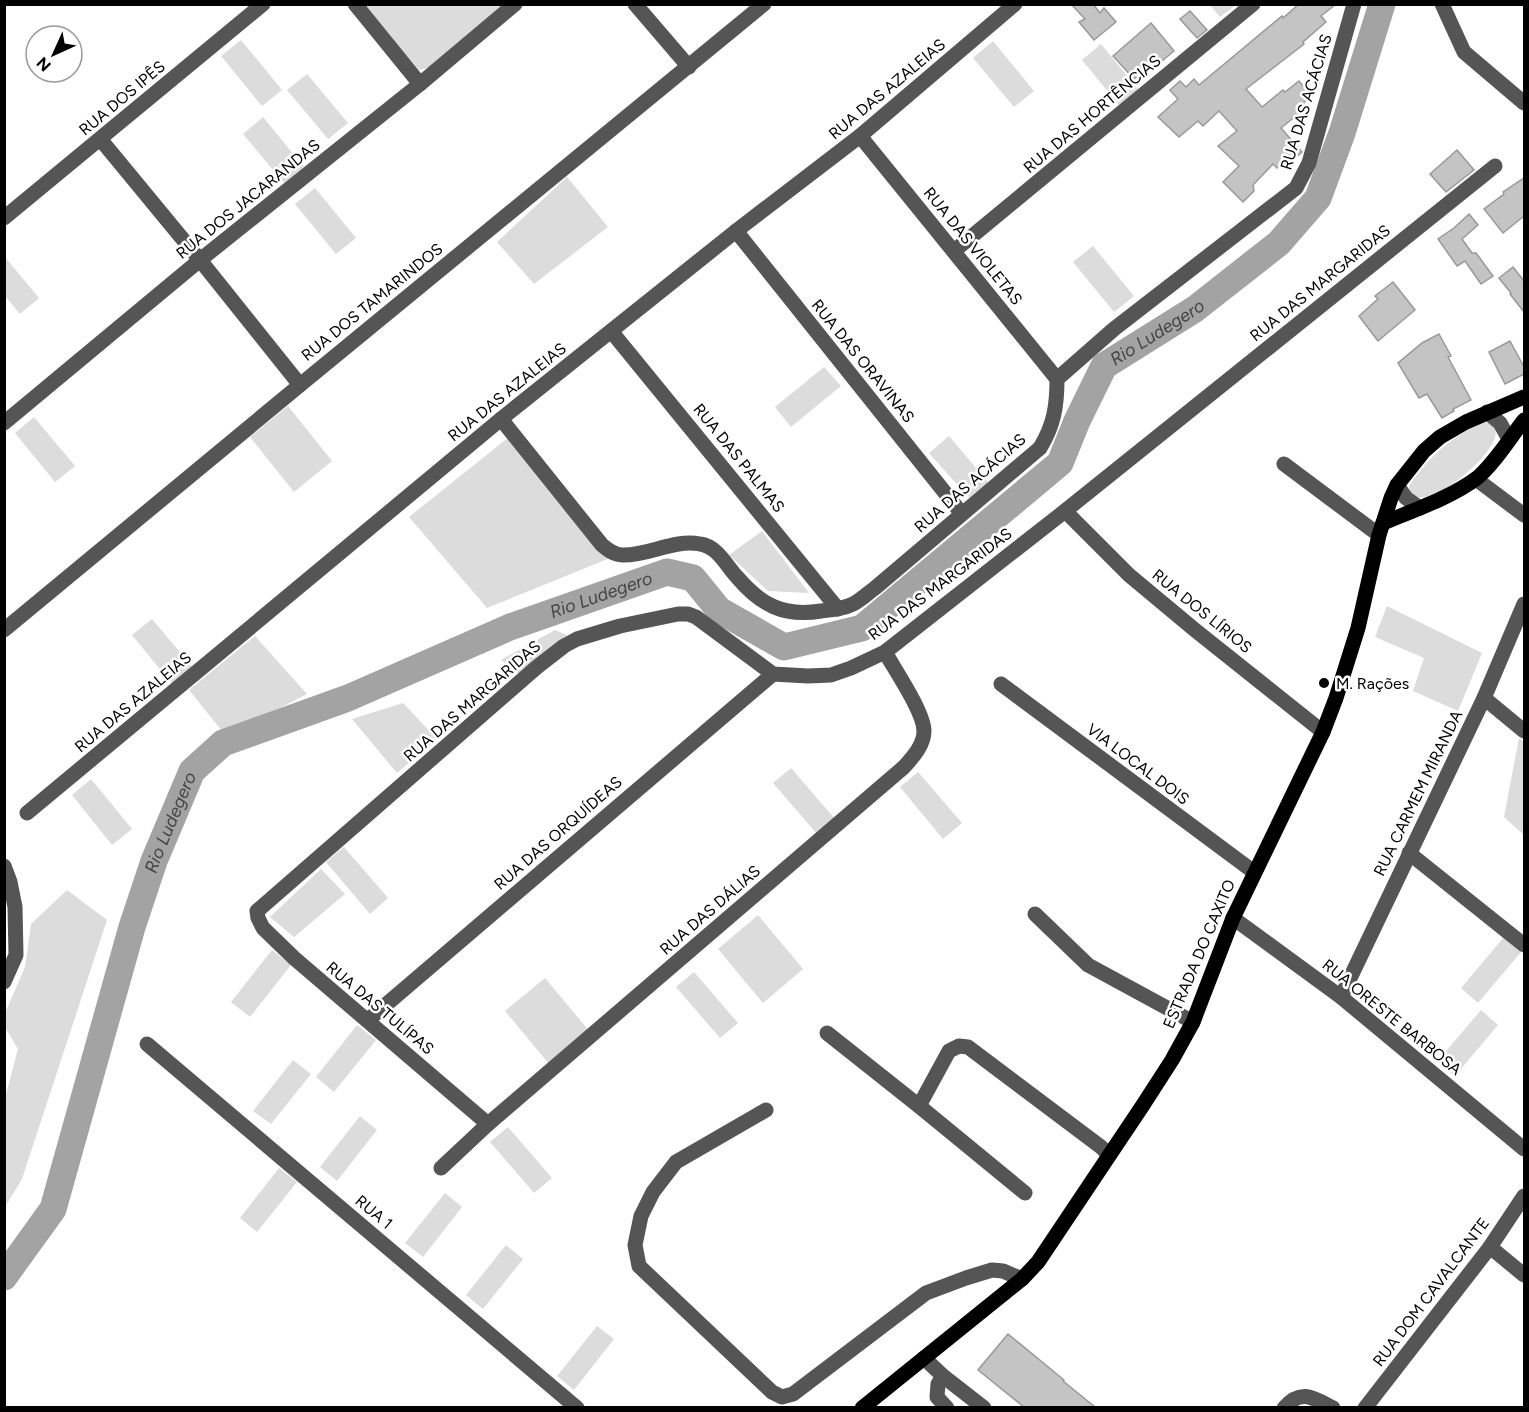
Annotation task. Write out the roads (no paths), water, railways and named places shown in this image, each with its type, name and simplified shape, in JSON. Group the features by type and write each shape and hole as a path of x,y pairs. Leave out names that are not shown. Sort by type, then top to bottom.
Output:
{"main road":[{"name":"ESTRADA DO CAXITO","path":"862,1407 1022,1279 1038,1262 1172,1060 1193,1022 1233,918 1254,872 1323,732 1358,628 1381,529 1397,485 1424,451 1440,437 1466,422 1524,396"},
{"path":"1381,529 1476,479 1524,420"}],"street":[{"name":"RUA DOS IPÊS","path":"4,218 101,140 262,4"},
{"path":"355,4 420,84"},
{"name":"RUA DOS JACARANDAS","path":"4,423 515,4"},
{"path":"635,4 689,67"},
{"name":"RUA DOS TAMARINDOS","path":"4,630 764,4"},
{"name":"RUA DAS AZALEIAS","path":"27,813 501,419 736,231 860,136 1015,4"},
{"name":"RUA DAS HORTÊNCIAS","path":"954,251 1253,4"},
{"name":"RUA DAS ACÁCIAS","path":"501,419 602,545 614,553 621,555 675,544 701,544 715,551 751,593 772,606 790,612 807,614 838,609 852,604 875,588 1040,448 1049,434 1054,414 1057,400 1056,379 1114,329 1296,188 1309,163 1354,4"},
{"path":"1442,4 1464,52 1524,103"},
{"name":"RUA DAS VIOLETAS","path":"860,136 1056,379"},
{"path":"101,140 300,385"},
{"name":"RUA DAS MARGARIDAS","path":"258,911 537,667 577,639 671,614 687,614 703,621 773,674 831,675 885,652 1065,511 1495,166"},
{"name":"RUA DAS ORAVINAS","path":"736,231 962,514"},
{"name":"RUA DAS PALMAS","path":"611,331 838,609"},
{"path":"1487,412 1500,423 1509,439"},
{"path":"1284,464 1381,529"},
{"path":"1476,479 1524,515"},
{"path":"1397,485 1406,498 1420,508"},
{"name":"RUA DOS LÍRIOS","path":"1065,511 1129,575 1194,630 1323,732"},
{"name":"RUA CARMEM MIRANDA","path":"1341,997 1484,698 1524,604"},
{"name":"RUA DAS DÁLIAS","path":"441,1168 488,1124 904,767 915,755 922,742 924,731 922,721 913,700 885,652"},
{"name":"RUA DAS ORQUÍDEAS","path":"368,1020 773,674"},
{"name":"VIA LOCAL DOIS","path":"1001,684 1254,872"},
{"path":"1484,698 1524,731"},
{"path":"1409,853 1524,945"},
{"path":"4,866 10,882 10,912 16,955 4,982"},
{"name":"RUA DAS TULÍPAS","path":"258,911 258,918 263,928 294,958 488,1124"},
{"path":"1035,914 1088,964 1193,1022"},
{"name":"RUA ORESTE BARBOSA","path":"1233,918 1341,997 1524,1149"},
{"path":"4,937 11,944 16,955"},
{"path":"826,1033 1024,1193"},
{"name":"RUA 1","path":"147,1044 577,1407"},
{"path":"919,1106 949,1052 959,1046 968,1047 1109,1155"},
{"path":"766,1110 676,1162 653,1192 641,1216 635,1245 639,1266 772,1392 782,1397 793,1394 926,1293 992,1270 1003,1270 1022,1279"},
{"name":"RUA DOM CAVALCANTE","path":"1365,1407 1490,1247 1524,1196"},
{"path":"1490,1247 1524,1275"},
{"path":"924,1358 943,1376 984,1407"},
{"path":"943,1376 938,1384 937,1397 947,1407"},
{"path":"1284,1407 1290,1400 1298,1396 1305,1396 1334,1407"}],"waterway":[{"name":"Rio Ludegero","path":"4,1277 53,1209 132,927 154,861 192,771 223,743 348,698 510,627 667,572 693,578 719,610 784,647 862,628 1060,463 1077,421 1104,366 1195,309 1279,243 1318,198 1342,133 1382,4"}],"place":[{"name":"M. Rações","path":"1324,683"}]}
